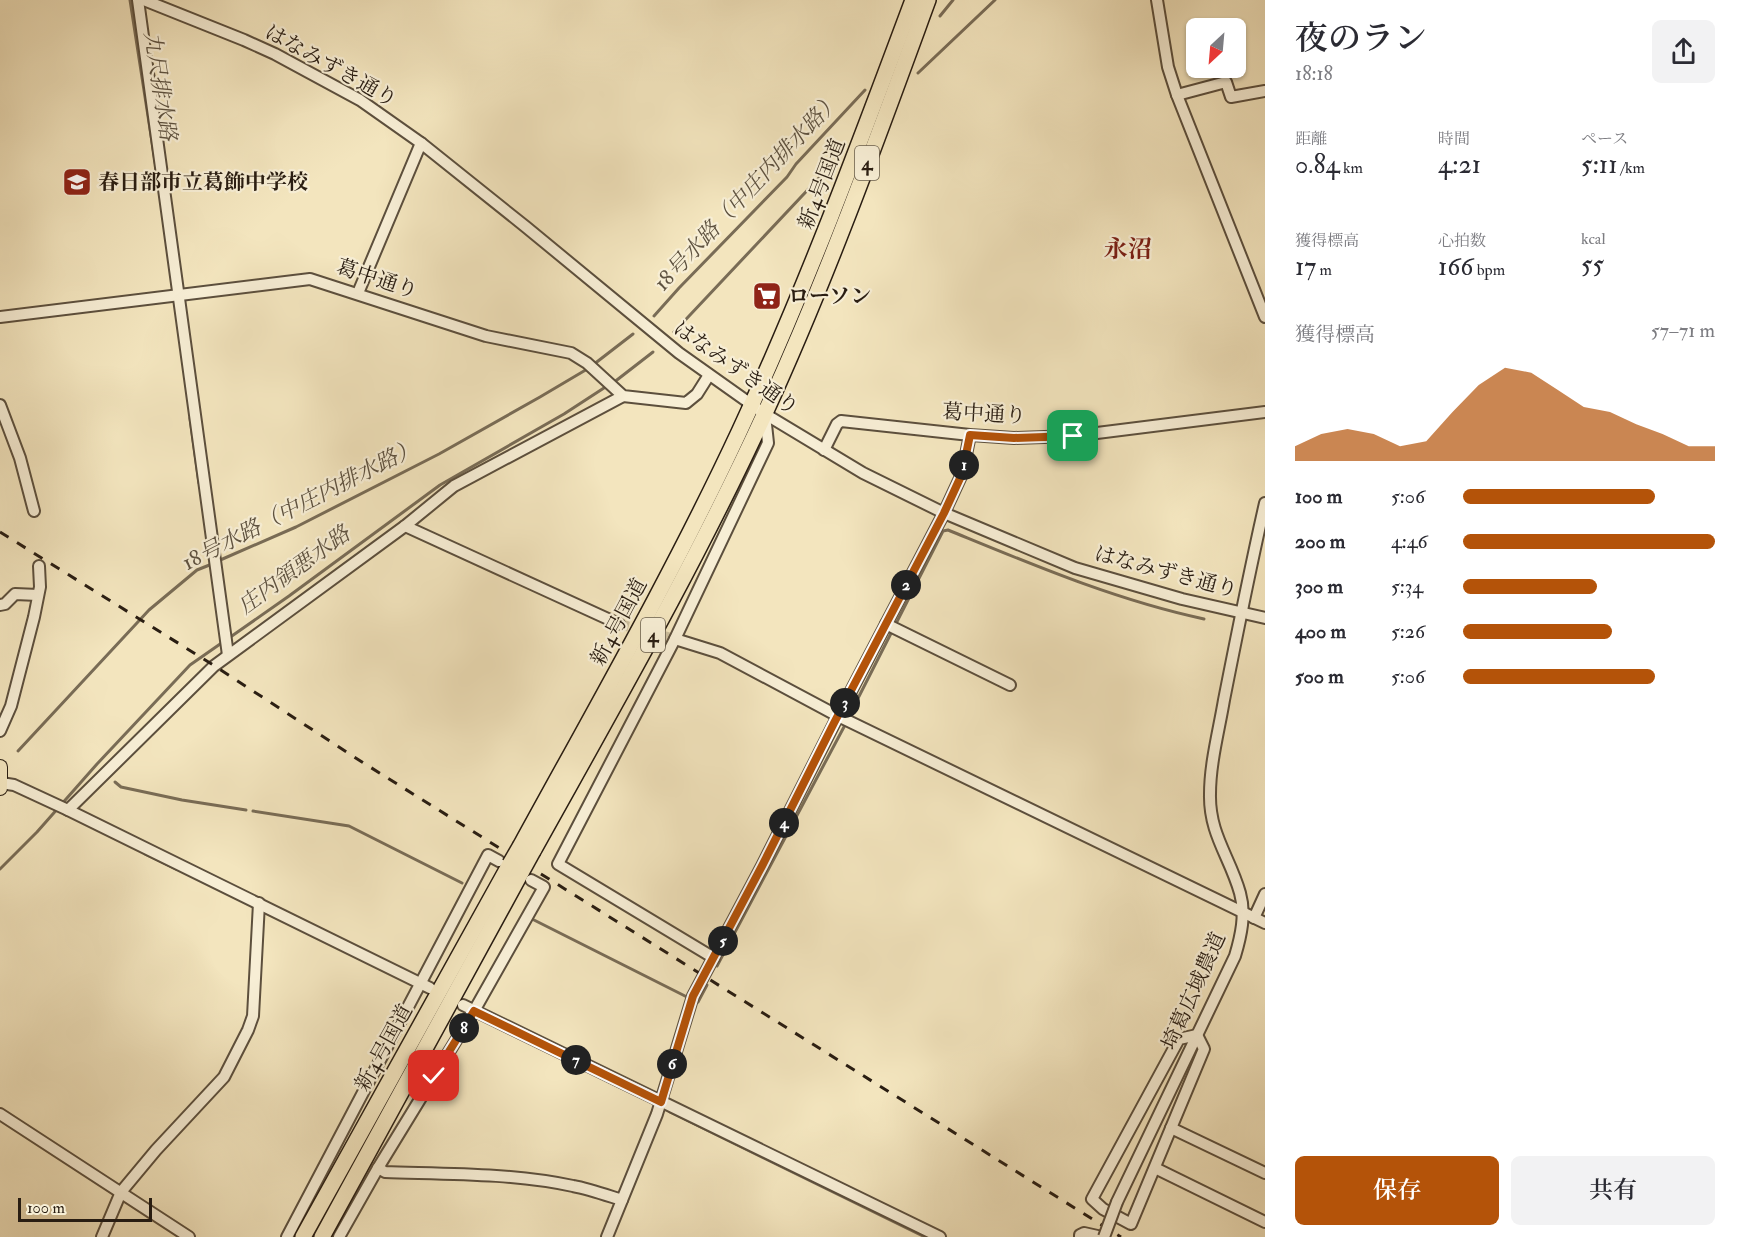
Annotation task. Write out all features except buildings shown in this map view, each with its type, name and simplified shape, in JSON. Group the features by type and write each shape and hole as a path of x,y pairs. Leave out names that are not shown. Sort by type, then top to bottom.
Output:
{"highway":[{"name":"新4号国道","path":"322,1237 527,848 713,486 813,265 913,0"},
{"name":"新4号国道","path":"527,848 624,689 697,553 765,414 839,239 928,0"},
{"name":"新4号国道","path":"303,1237 516,869"}],"main road":[{"path":"0,767 0,786"}],"street":[{"path":"138,0 228,651"},
{"name":"はなみずき通り","path":"144,0 244,40 312,73 360,100 421,143 654,334 709,375 765,414 863,473 944,513 1075,568 1179,598 1265,618"},
{"path":"1157,0 1168,67 1177,95 1265,317"},
{"path":"1177,95 1226,82 1231,97 1265,91"},
{"path":"358,293 421,143"},
{"name":"葛中通り","path":"0,317 310,279 486,336 571,353 587,363 623,396"},
{"path":"68,810 228,651 405,526 454,486 623,396 686,403 697,394 709,375"},
{"path":"0,405 20,458 34,512"},
{"name":"葛中通り","path":"824,450 837,424 841,421 1014,438 1073,436 1265,412"},
{"path":"714,958 558,864 675,639 768,443 765,414"},
{"path":"607,1237 661,1102 693,996 768,856 944,513 962,474 970,435"},
{"name":"埼葛広域農道","path":"1103,1237 1117,1202 1234,956 1243,923 1240,894 1215,833 1210,810 1210,792 1218,733 1240,612 1265,503"},
{"path":"405,526 619,624"},
{"path":"0,731 11,706 21,673 40,587 39,566"},
{"path":"0,605 15,594 38,595"},
{"path":"886,624 1010,685"},
{"path":"675,639 720,653 838,716 1265,923"},
{"path":"0,786 14,785 68,810 425,985"},
{"path":"287,1237 425,985 488,855 516,869 544,888 474,1011 378,1168 339,1237"},
{"path":"1254,918 1265,894"},
{"path":"102,1237 121,1192 156,1150 224,1077 248,1030 253,1016 259,903"},
{"path":"463,1005 940,1237"},
{"path":"1197,1035 1204,1049 1171,1128 1131,1224 1103,1209 1092,1199 1179,1039 1197,1035"},
{"path":"0,1114 189,1237"},
{"path":"1171,1128 1265,1173"},
{"path":"378,1168 384,1172 495,1176 542,1181 574,1186 622,1200"},
{"path":"1155,1168 1265,1222"},
{"path":"1080,1237 1084,1233 1103,1237"}],"waterway":[{"name":"九尺排水路","path":"130,0 159,187"},
{"name":"18号水路（中庄内排水路）","path":"940,16 953,0"},
{"name":"庄内領悪水路","path":"918,73 995,0"},
{"name":"18号水路（中庄内排水路）","path":"654,316 787,177 796,164 865,90"},
{"name":"庄内領悪水路","path":"674,332 833,163"},
{"name":"18号水路（中庄内排水路）","path":"218,561 296,527 439,454 589,368 633,334"},
{"name":"庄内領悪水路","path":"613,383 653,352"},
{"name":"庄内領悪水路","path":"229,638 440,485 564,414 607,386"},
{"name":"九尺排水路","path":"190,418 199,483"},
{"path":"849,716 943,531 948,530 1042,568 1138,602 1204,619"},
{"name":"18号水路（中庄内排水路）","path":"18,751 149,610 197,570 212,564"},
{"name":"庄内領悪水路","path":"0,869 37,832 190,665 223,642"},
{"path":"717,966 845,725"},
{"path":"115,782 121,787 246,810"},
{"path":"253,811 349,826 462,883"},
{"path":"145,854 176,869"},
{"path":"534,920 687,997"},
{"path":"698,1002 707,985"},
{"path":"595,1075 644,1099"},
{"path":"670,1112 925,1237"}],"tunnel":[{"path":"619,624 675,639"}],"railway":[{"path":"0,532 210,663 362,762 1121,1237"}],"place":[{"name":"春日部市立葛飾中学校","path":"77,182"},
{"name":"ローソン","path":"767,296"}],"district":[{"name":"永沼","path":"1128,249"}],"route":[{"path":"434,1076 474,1011 661,1102 693,996 944,513 962,474 970,435 1014,438 1073,436"}]}
